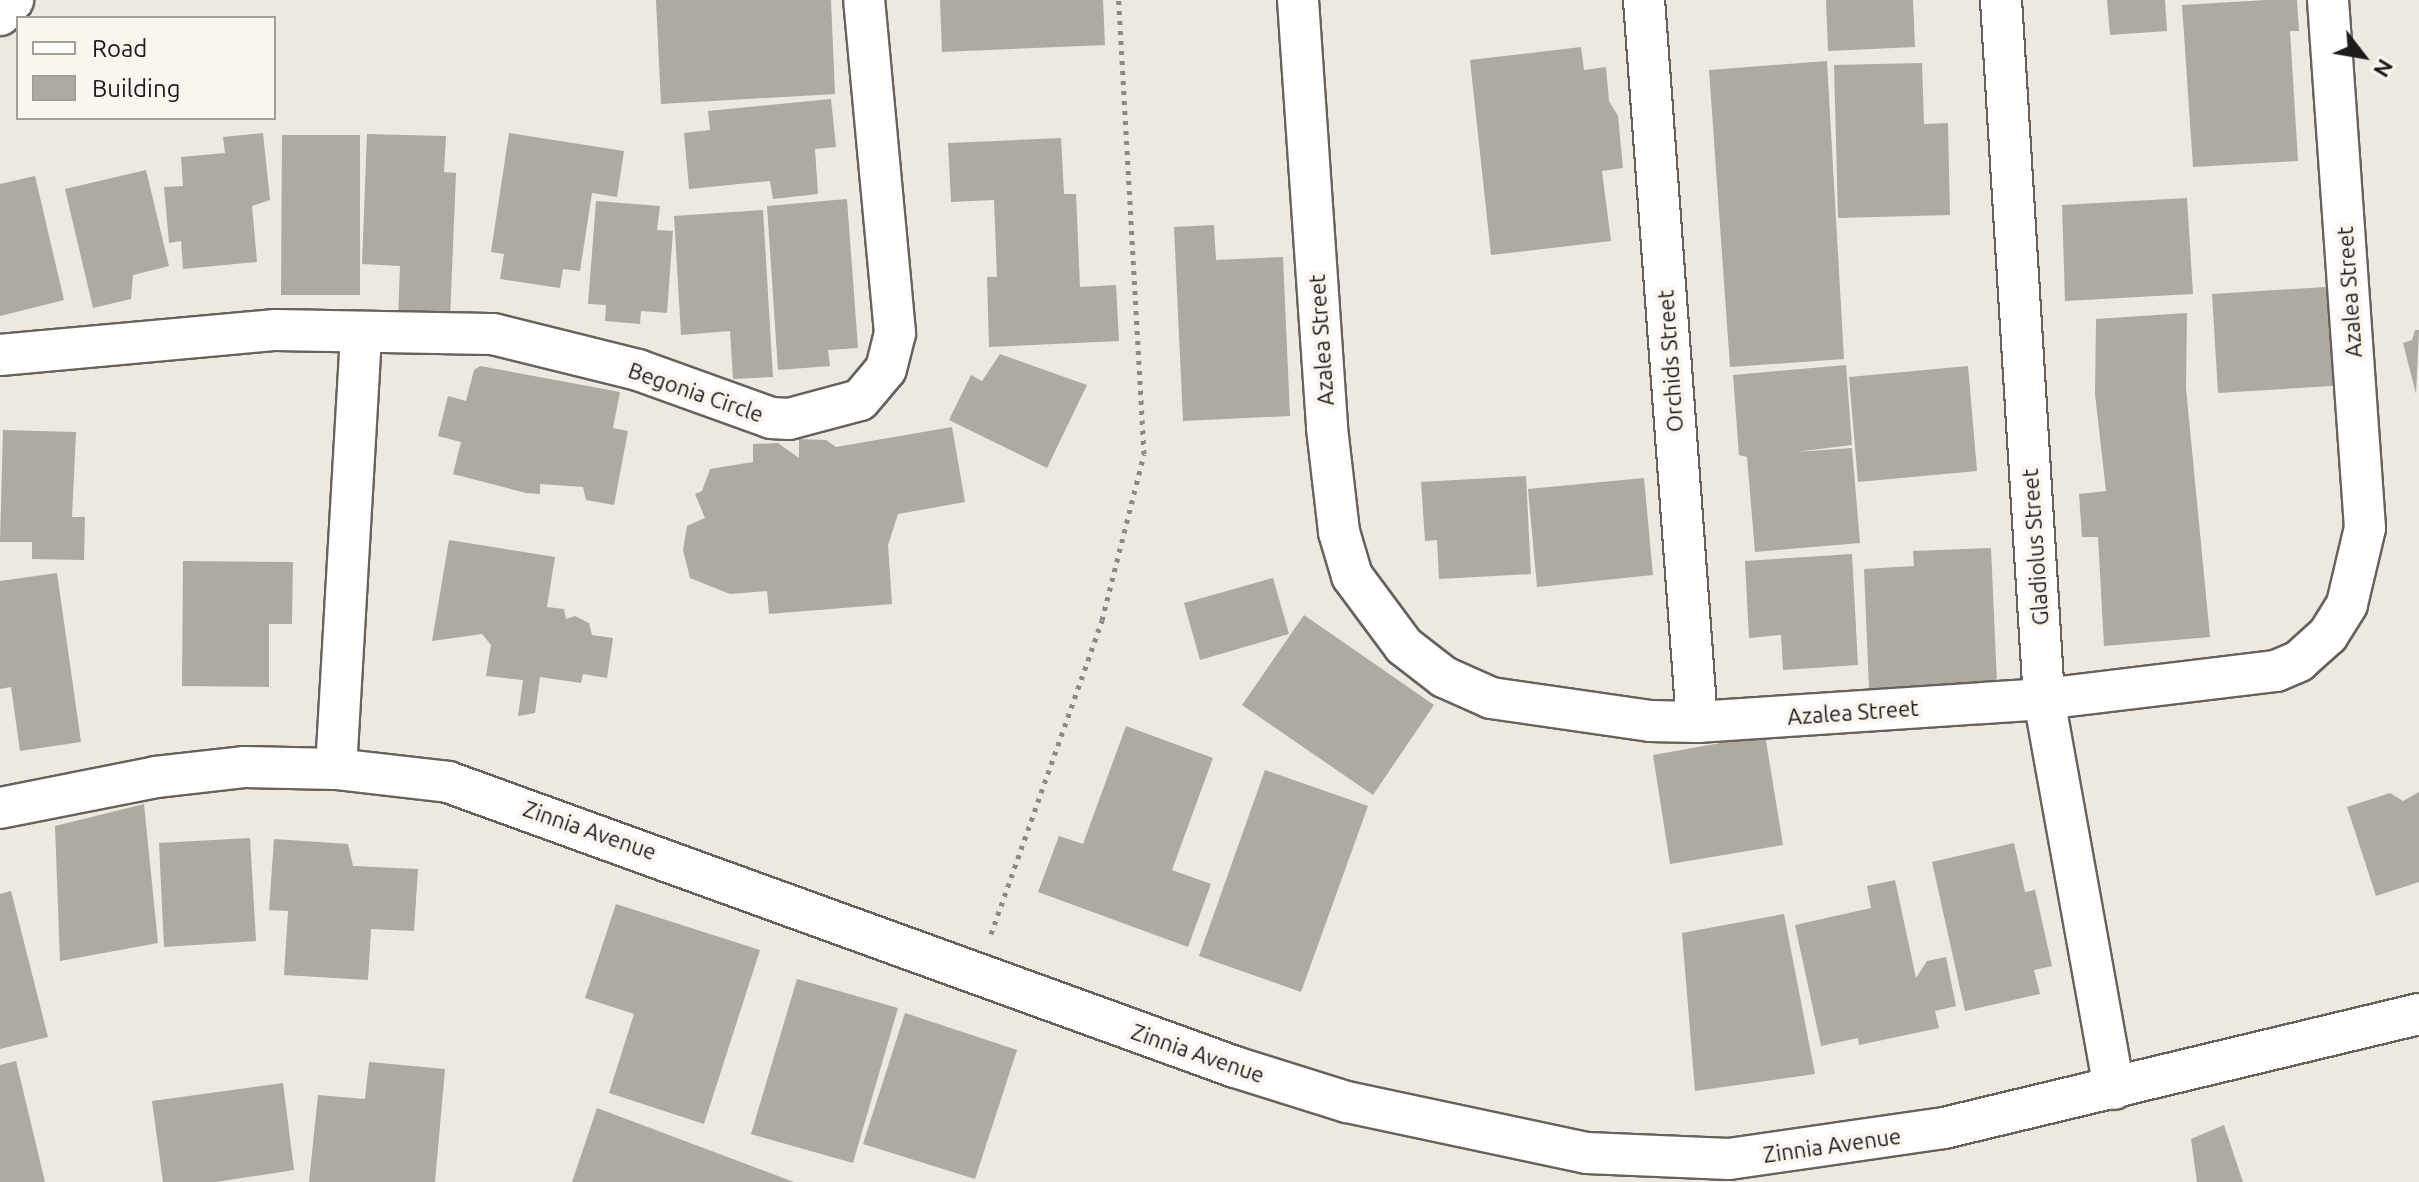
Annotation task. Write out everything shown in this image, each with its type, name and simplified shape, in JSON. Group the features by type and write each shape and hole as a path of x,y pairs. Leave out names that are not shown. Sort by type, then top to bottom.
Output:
{"street":[{"path":"0,15 13,0"},
{"name":"Begonia Circle","path":"0,355 276,330 361,334 493,334 638,370 771,418 789,419 860,400 886,369 895,333 864,0"},
{"name":"Azalea Street","path":"1298,0 1327,428 1339,532 1352,576 1404,646 1444,677 1491,698 1650,721 1697,722 2044,699 2276,671 2299,661 2328,635 2347,604 2365,528 2328,0"},
{"name":"Orchids Street","path":"1644,0 1697,722"},
{"name":"Gladiolus Street","path":"2001,0 2044,699 2114,1089"},
{"path":"336,769 361,334"},
{"name":"Zinnia Avenue","path":"0,808 156,777 245,767 336,769 448,782 977,973 1347,1102 1582,1167 1729,1159 1944,1128 2419,1014"}],"path":[{"path":"977,973 1102,620 1144,454 1119,0"}],"building":[{"path":"656,0 831,0 835,94 661,104"},
{"path":"940,0 1103,0 1105,45 942,52"},
{"path":"1826,0 1913,0 1915,47 1828,51"},
{"path":"2107,0 2165,0 2167,31 2110,35"},
{"path":"2297,0 2299,31 2290,31 2298,161 2193,167 2182,5"},
{"path":"1581,47 1584,70 1606,67 1609,101 1618,116 1623,168 1602,171 1611,241 1491,255 1470,60"},
{"path":"1827,61 1844,359 1730,367 1709,70"},
{"path":"1922,63 1924,124 1948,123 1950,215 1838,218 1834,65"},
{"path":"831,99 836,147 815,149 818,194 773,199 770,181 689,189 684,133 710,130 708,111"},
{"path":"263,133 270,200 252,206 257,262 183,269 181,241 169,243 164,187 183,186 181,157 225,153 223,137"},
{"path":"509,133 624,151 617,197 592,193 580,271 563,269 560,288 500,279 504,254 491,252"},
{"path":"367,134 446,136 444,172 456,173 450,319 398,318 400,266 362,264"},
{"path":"282,135 360,135 360,295 281,295"},
{"path":"1061,138 1064,194 1076,194 1080,287 1116,285 1119,341 989,347 987,277 997,277 994,200 951,202 948,143"},
{"path":"146,170 169,266 133,275 131,299 93,308 65,189"},
{"path":"35,176 64,300 0,316 0,184"},
{"path":"2187,198 2193,294 2065,301 2062,205"},
{"path":"847,199 858,348 828,350 830,366 778,370 767,206"},
{"path":"596,201 660,206 657,230 673,231 667,313 641,311 640,324 605,321 606,305 588,304"},
{"path":"763,210 773,377 733,379 730,331 681,335 674,216"},
{"path":"1214,225 1216,260 1283,257 1290,416 1183,421 1174,227"},
{"path":"2342,286 2348,385 2218,393 2212,294"},
{"path":"2187,313 2186,388 2210,637 2104,646 2098,537 2082,537 2079,494 2106,491 2095,394 2096,319"},
{"path":"2415,330 2419,330 2416,394 2403,343 2412,340"},
{"path":"1000,354 1087,385 1047,468 949,420 971,375 982,381"},
{"path":"1846,365 1852,445 1795,452 1852,448 1860,543 1755,552 1747,457 1739,455 1733,375"},
{"path":"480,366 620,392 613,428 628,431 614,505 586,500 583,487 540,484 540,494 526,493 453,474 461,442 438,436 448,396 466,401 474,370"},
{"path":"1968,366 1977,471 1858,482 1849,377"},
{"path":"952,427 965,502 898,514 888,545 892,604 769,614 767,591 730,594 690,578 683,550 687,526 705,518 695,494 702,491 710,469 753,462 753,444 778,443 799,458 799,439 826,440 836,447"},
{"path":"3,430 76,432 72,517 85,517 84,560 32,559 32,542 0,542"},
{"path":"1526,476 1531,574 1439,579 1437,540 1425,541 1421,482"},
{"path":"1644,478 1653,575 1537,587 1528,489"},
{"path":"449,540 555,557 547,607 564,609 566,619 575,616 589,623 592,635 613,638 607,678 583,674 581,683 540,677 535,713 518,716 523,680 486,676 491,645 482,634 432,641"},
{"path":"1991,548 1997,683 1869,689 1864,569 1914,566 1913,551"},
{"path":"1852,554 1858,665 1783,670 1781,635 1749,638 1745,561"},
{"path":"183,561 293,562 292,624 269,624 269,687 182,686"},
{"path":"57,573 81,742 20,751 11,687 0,689 0,581"},
{"path":"1273,578 1289,634 1200,660 1184,603"},
{"path":"1304,615 1434,705 1373,795 1242,705"},
{"path":"1126,726 1213,758 1172,870 1211,884 1188,947 1038,892 1059,836 1083,844"},
{"path":"1765,735 1783,845 1670,864 1653,755"},
{"path":"1265,770 1368,806 1301,992 1199,956"},
{"path":"2419,792 2419,882 2376,896 2347,807 2390,793 2403,801"},
{"path":"144,804 158,943 60,961 55,826"},
{"path":"250,838 256,941 164,947 159,843"},
{"path":"274,839 348,844 353,866 418,869 414,931 371,929 368,980 284,975 288,911 269,910"},
{"path":"2014,843 2025,892 2035,890 2052,966 2034,970 2040,994 1965,1011 1932,862"},
{"path":"1895,880 1916,978 1927,961 1946,957 1956,1006 1935,1011 1939,1028 1859,1045 1858,1038 1821,1046 1795,925 1871,908 1867,886"},
{"path":"11,891 48,1037 0,1049 0,894"},
{"path":"616,904 760,950 704,1124 609,1093 634,1014 585,998"},
{"path":"1784,914 1815,1074 1695,1091 1682,933"},
{"path":"797,979 898,1008 853,1163 751,1134"},
{"path":"905,1013 1017,1050 975,1179 863,1144"},
{"path":"16,1061 45,1182 0,1182 0,1065"},
{"path":"369,1062 445,1069 435,1182 309,1182 318,1095 365,1099"},
{"path":"283,1083 294,1170 216,1182 163,1182 152,1101"},
{"path":"597,1108 794,1182 572,1182"},
{"path":"2224,1125 2243,1182 2197,1182 2191,1139"}]}
